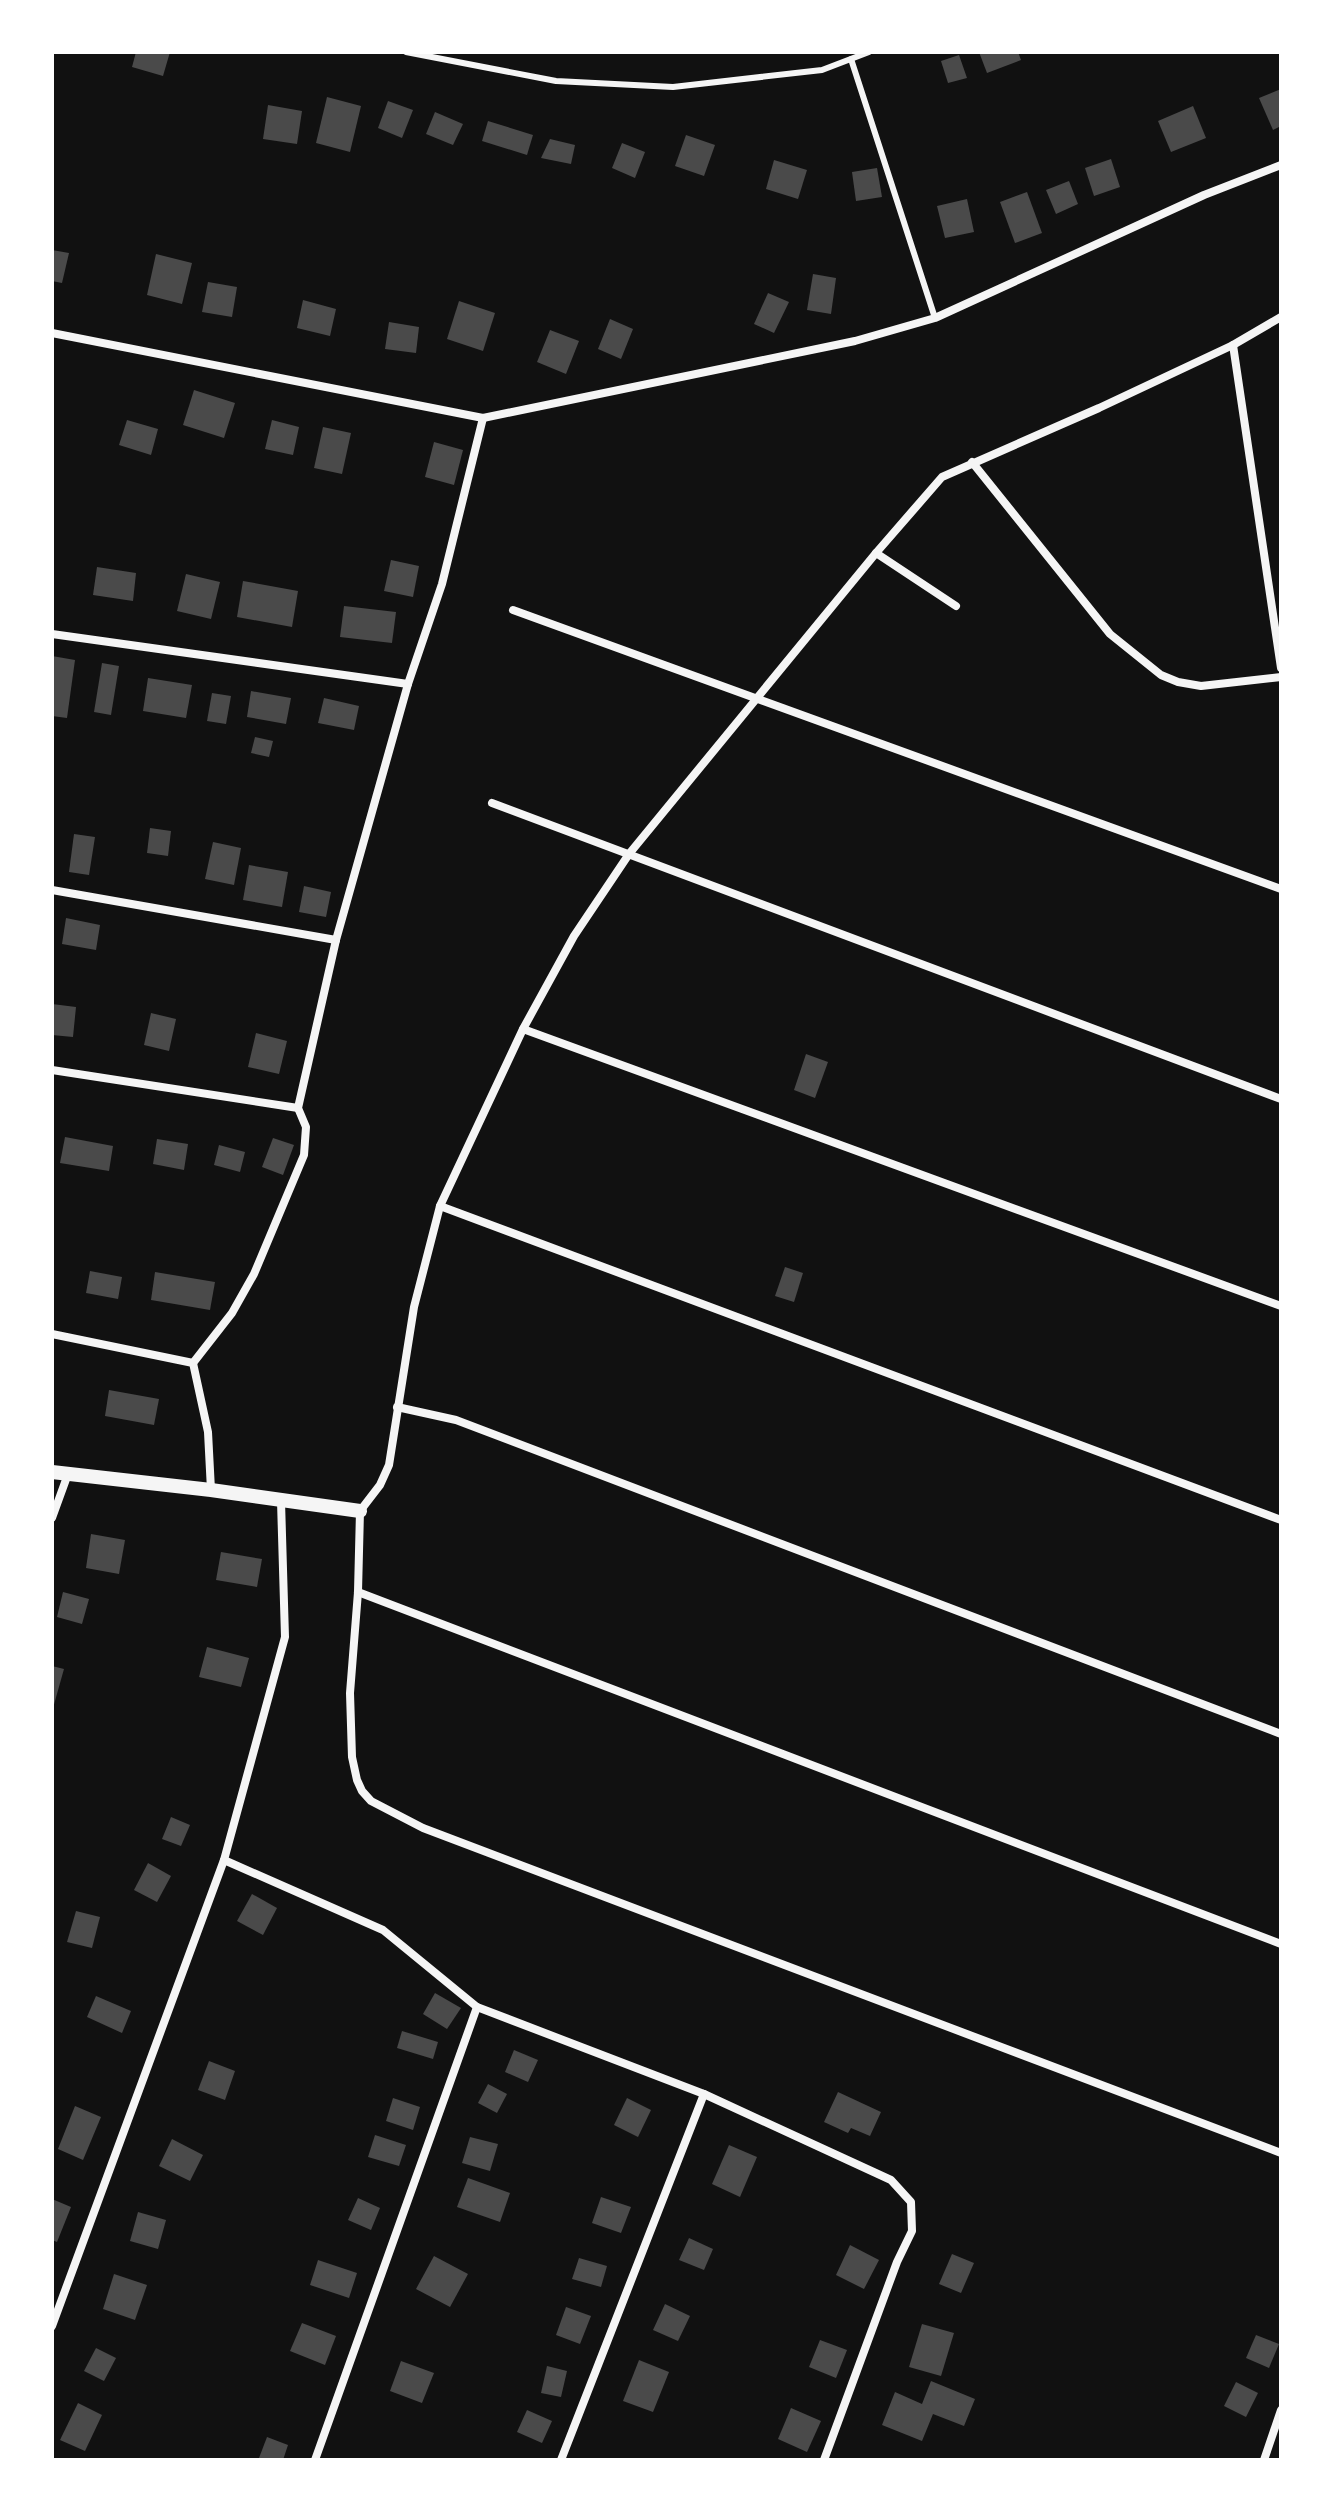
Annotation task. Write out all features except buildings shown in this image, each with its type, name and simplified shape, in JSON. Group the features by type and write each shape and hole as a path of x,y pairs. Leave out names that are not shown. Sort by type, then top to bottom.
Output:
{"street":[{"path":"52,333 483,418 855,341 935,318 1204,195 1281,165"},
{"path":"1281,317 1233,345 942,477 754,699 629,854 574,936 523,1029 440,1206 414,1307 389,1465 380,1485 360,1511 358,1592 350,1693 352,1757 362,1791 371,1801 423,1828 1281,2153"},
{"path":"1233,345 1281,668"},
{"path":"193,1363 232,1313 254,1274 304,1155 306,1127 298,1108 336,940 408,684 442,584 483,418"},
{"path":"972,462 1110,634 1161,675 1201,686 1281,677"},
{"path":"876,553 956,606"},
{"path":"513,610 1281,889"},
{"path":"52,634 408,684"},
{"path":"492,803 1281,1099"},
{"path":"52,890 336,940"},
{"path":"523,1029 1281,1306"},
{"path":"52,1070 298,1108"},
{"path":"440,1206 1281,1520"},
{"path":"52,1334 193,1363"},
{"path":"193,1363 208,1432 211,1490"},
{"path":"397,1407 456,1420 1281,1734"},
{"path":"52,1472 360,1511"},
{"path":"52,1518 68,1474"},
{"path":"52,2326 224,1860 285,1637 281,1501"},
{"path":"358,1592 1281,1944"},
{"path":"224,1860 383,1930 477,2007 704,2094 891,2180 911,2202 912,2231 897,2262 824,2460"},
{"path":"315,2460 477,2007"},
{"path":"561,2460 704,2094"},
{"path":"1264,2460 1281,2410"}],"lane":[{"path":"406,52 556,81 673,87 822,70 869,52"},
{"path":"851,59 935,318"}]}
